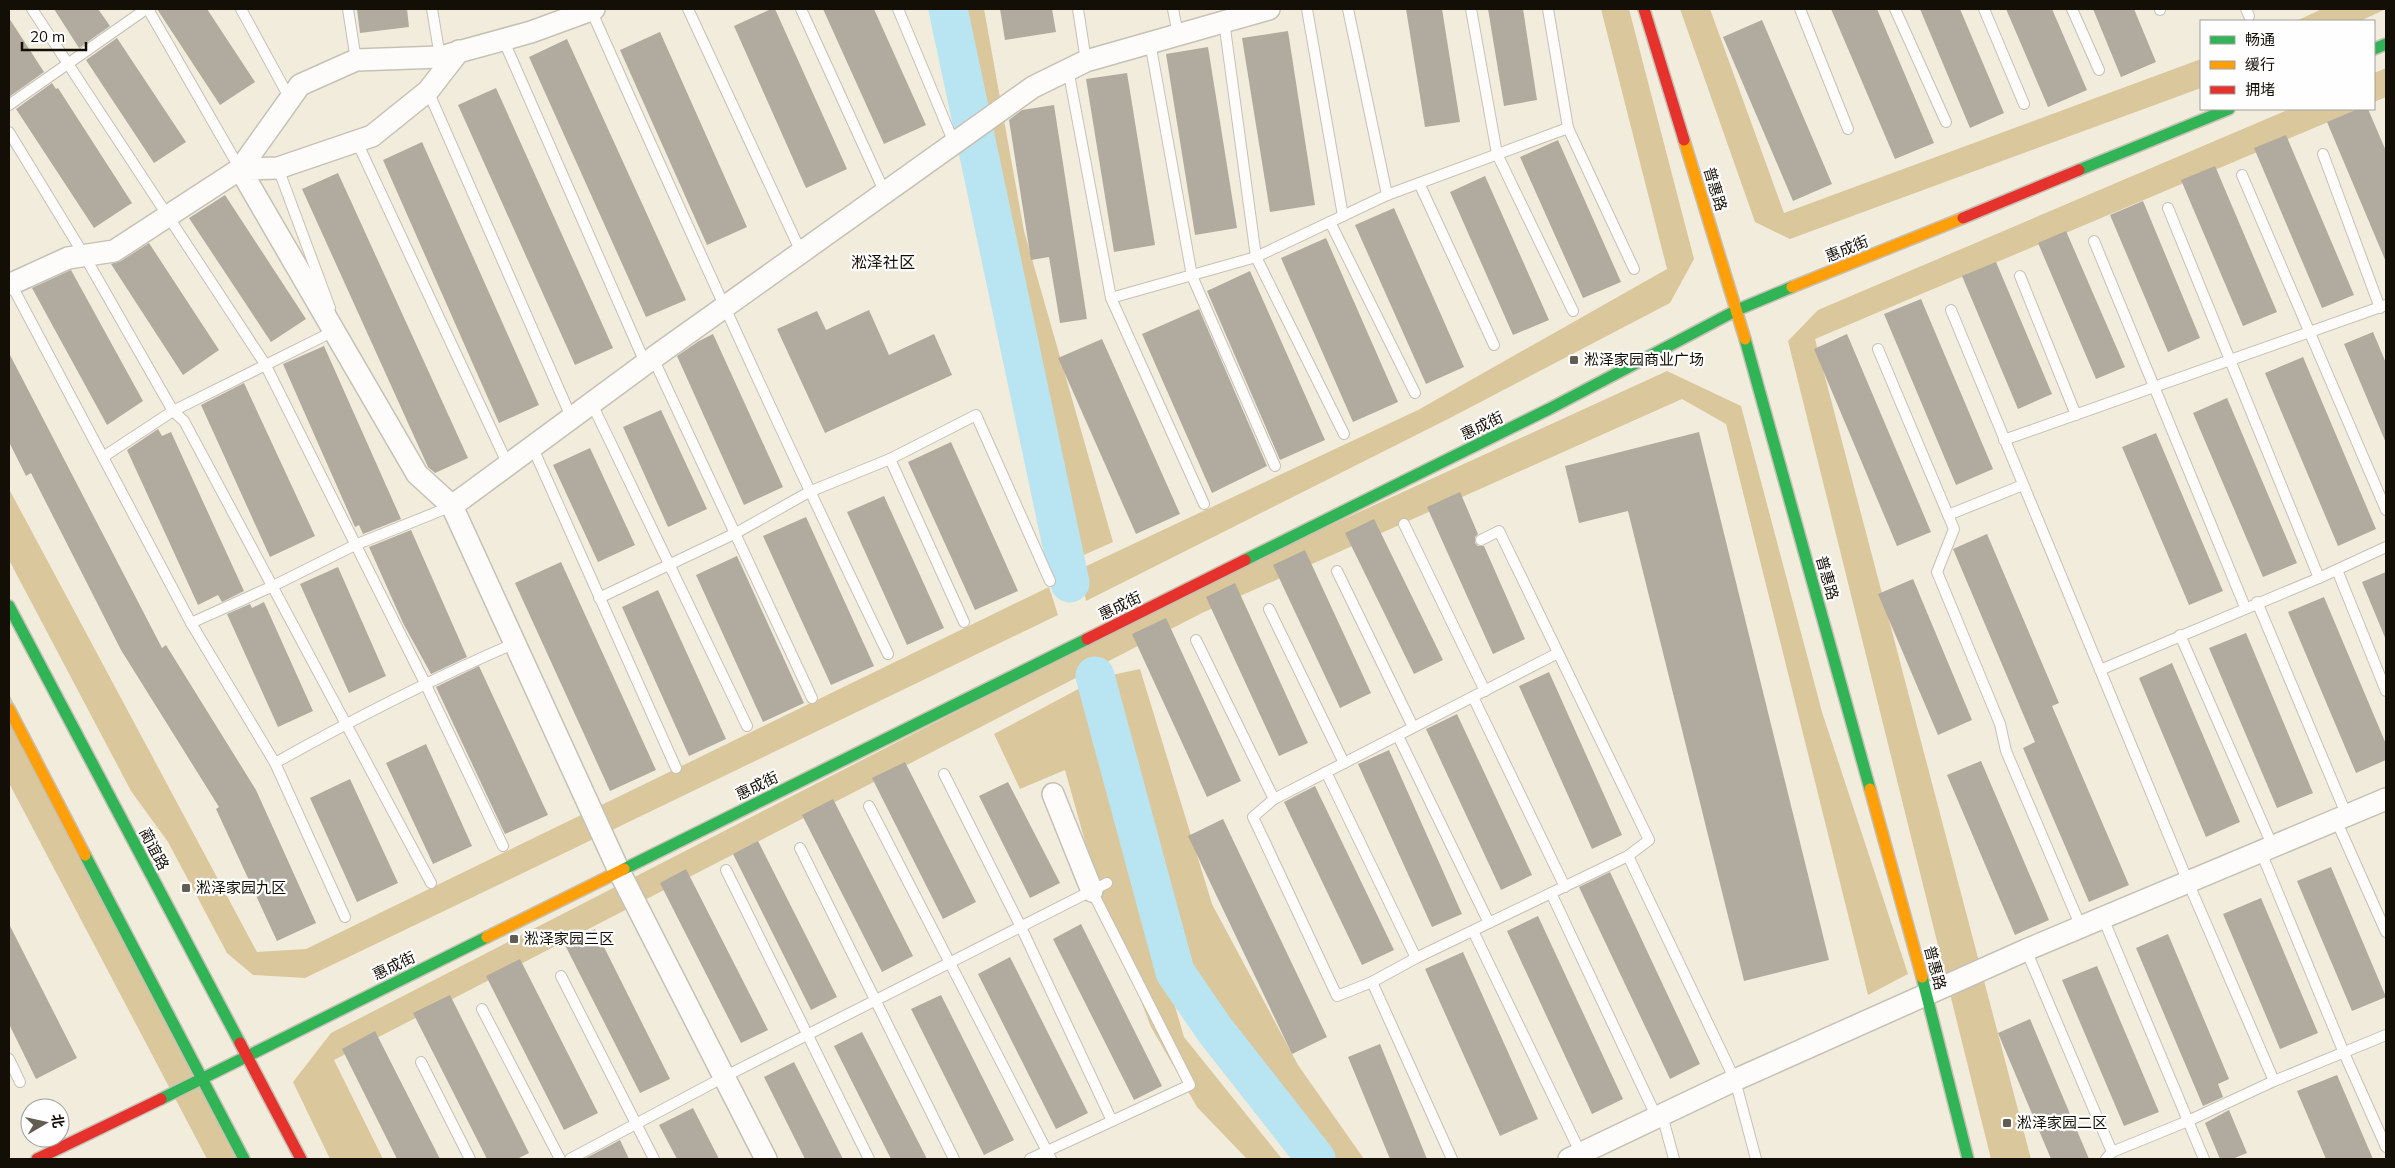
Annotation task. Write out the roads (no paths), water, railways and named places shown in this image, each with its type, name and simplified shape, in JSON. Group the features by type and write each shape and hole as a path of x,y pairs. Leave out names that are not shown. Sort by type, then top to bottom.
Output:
{"street":[{"path":"10,281 68,258 114,251 240,169 300,85 356,60 450,54 503,39 555,19 593,9"},
{"path":"452,506 532,446 1033,86 1077,65 1264,9"},
{"name":"普惠路","path":"1644,9 1736,310 1927,994 1968,1159"},
{"path":"240,169 278,168 372,136 428,91 450,54"},
{"name":"惠成街","path":"37,1159 202,1080 246,1056 1549,409 1736,310 2227,110"},
{"path":"240,169 417,474 452,506 619,871 766,1159"},
{"name":"蔺谊路","path":"9,606 301,1159"},
{"path":"9,709 244,1159"},
{"path":"1053,794 1100,887"},
{"path":"1581,1156 1735,1080 2026,950 2386,799"}],"lane":[{"path":"32,9 265,364 425,683 503,846"},
{"path":"9,105 147,9 240,169"},
{"path":"241,9 290,98"},
{"path":"348,9 356,60"},
{"path":"432,9 450,54"},
{"path":"593,9 724,308 809,492 888,654"},
{"path":"688,9 801,252"},
{"path":"801,9 885,193"},
{"path":"898,9 954,143"},
{"path":"1078,9 1077,65 1111,298 1204,504"},
{"path":"1173,9 1178,35"},
{"path":"1307,9 1342,216"},
{"path":"1348,9 1386,195"},
{"path":"1471,9 1497,154 1572,311"},
{"path":"1548,9 1568,128 1634,269"},
{"path":"1800,9 1848,129"},
{"path":"1895,9 1946,122"},
{"path":"1984,9 2024,104"},
{"path":"2072,9 2099,70"},
{"path":"1224,22 1256,257 1344,434"},
{"path":"503,39 650,362 736,534 812,698"},
{"path":"1150,42 1192,276 1275,466"},
{"path":"428,91 572,419"},
{"path":"1111,298 1256,257 1386,195 1568,128"},
{"path":"9,132 84,255 173,411 184,421 431,884"},
{"path":"356,142 508,465"},
{"path":"2004,440 2383,306 2322,154"},
{"path":"278,168 349,358"},
{"path":"2242,175 2386,510"},
{"path":"1419,183 1494,345"},
{"path":"2168,208 2319,578"},
{"path":"1330,222 1415,393"},
{"path":"2094,241 2245,607"},
{"path":"2020,276 2076,415"},
{"path":"10,281 192,623 275,762 345,917"},
{"path":"1951,310 2188,882 2274,1081"},
{"path":"103,457 173,411 334,331"},
{"path":"1878,349 1954,529 1937,572 2000,724 2006,751 2081,927"},
{"path":"592,404 747,726"},
{"path":"599,598 736,534 809,492 890,459 976,414 1050,580"},
{"path":"532,446 676,768"},
{"path":"890,459 964,622"},
{"path":"1948,515 2023,485"},
{"path":"192,623 356,545 452,506"},
{"path":"1404,524 1485,691"},
{"path":"1481,540 1499,531 1649,840 1628,856 1416,958 1372,982 1338,996 1253,817 1274,799 1558,653"},
{"path":"2100,670 2245,607 2319,578 2386,547"},
{"path":"2337,570 2386,691"},
{"path":"1337,571 1413,727"},
{"path":"2258,602 2386,932"},
{"path":"1269,608 1344,763"},
{"path":"2180,635 2267,849 2344,1053 2386,1147"},
{"path":"1196,640 1274,799"},
{"path":"275,762 425,683 515,643"},
{"path":"1472,697 1565,886"},
{"path":"1398,736 1489,923"},
{"path":"1326,772 1416,958"},
{"path":"944,774 1020,927 1112,1121"},
{"path":"869,806 1049,1155"},
{"path":"800,848 954,1159"},
{"path":"1628,856 1735,1080 1756,1159"},
{"path":"726,870 869,1159"},
{"path":"570,1159 807,1034 1100,887 1190,1085 1112,1121 1049,1155 1030,1159"},
{"path":"1551,893 1659,1117 1674,1159"},
{"path":"2103,918 2204,1159"},
{"path":"1472,931 1581,1156"},
{"path":"2026,950 2109,1156 2274,1081 2386,1035"},
{"path":"561,976 654,1159"},
{"path":"1372,982 1452,1159"},
{"path":"482,1008 560,1159"},
{"path":"9,1059 20,1082"},
{"path":"421,1062 470,1159"}],"waterway":[{"path":"948,9 1070,583"},
{"path":"1095,676 1175,972 1214,1029 1316,1159"}],"place":[{"name":"淞泽家园商业广场","path":"1574,360"},
{"name":"淞泽家园九区","path":"186,888"},
{"name":"淞泽家园三区","path":"514,939"},
{"name":"淞泽家园二区","path":"2007,1123"}],"district":[{"name":"淞泽社区","path":"883,262"}]}
